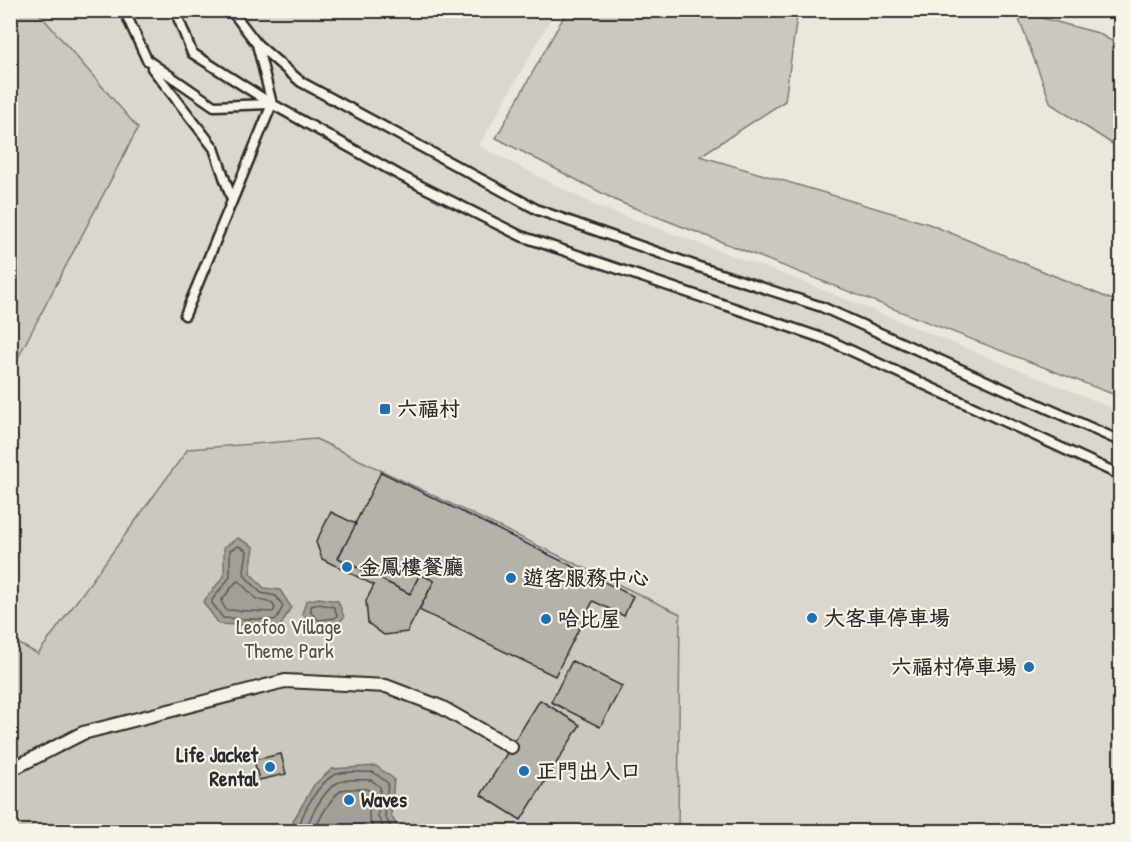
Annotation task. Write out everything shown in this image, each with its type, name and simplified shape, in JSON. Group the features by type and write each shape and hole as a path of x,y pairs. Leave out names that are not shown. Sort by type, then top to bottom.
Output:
{"street":[{"path":"10,770 83,733 285,681 386,686 441,707 511,747"}],"lane":[{"path":"124,10 147,60 214,148 232,200"},
{"path":"176,10 192,53 272,104 401,176 521,236 828,340 1120,475"},
{"path":"231,10 257,44 301,82 538,210 699,267 822,307 1120,441"},
{"path":"185,315 272,104 257,44"},
{"path":"147,60 214,105 272,104"}],"shaded area":[{"path":"10,11 555,11 479,146 597,206 791,277 1120,411 1120,831 11,831"}],"green space":[{"path":"11,10 37,11 138,128 11,371"},
{"path":"567,11 795,11 797,16 785,101 700,156 929,224 1120,303 1120,397 619,202 496,138"},
{"path":"1016,11 1098,33 1120,46 1120,149 1051,104"},
{"name":"Leofoo Village Theme Park","path":"316,439 680,614 678,831 11,831 10,639 38,654 188,449"}],"water":[{"path":"238,538 254,547 250,573 264,588 280,590 291,607 280,627 219,624 203,602 224,576 224,547"},
{"path":"319,598 338,601 344,617 337,625 317,626 302,614 306,601"},
{"name":"Waves","path":"376,766 394,779 391,815 400,831 294,831 293,821 314,785 332,769"}],"building":[{"name":"遊客服務中心","path":"381,472 633,596 624,616 593,601 555,676 419,610 434,581 420,574 410,594 338,558"},
{"name":"金鳳樓餐廳","path":"331,512 356,524 338,558 410,594 420,574 434,581 407,632 384,635 368,623 366,601 374,585 322,559 316,542"},
{"path":"572,661 622,686 600,727 551,702"},
{"name":"正門出入口","path":"540,700 580,725 521,820 481,795"},
{"name":"Life Jacket Rental","path":"281,754 286,774 259,780 254,760"}],"place":[{"name":"六福村","path":"385,409"},
{"name":"金鳳樓餐廳","path":"347,567"},
{"name":"遊客服務中心","path":"511,578"},
{"name":"大客車停車場","path":"812,618"},
{"name":"哈比屋","path":"546,619"},
{"name":"六福村停車場","path":"1029,667"},
{"name":"Life Jacket Rental","path":"270,767"},
{"name":"正門出入口","path":"524,771"},
{"name":"Waves","path":"349,800"}]}
